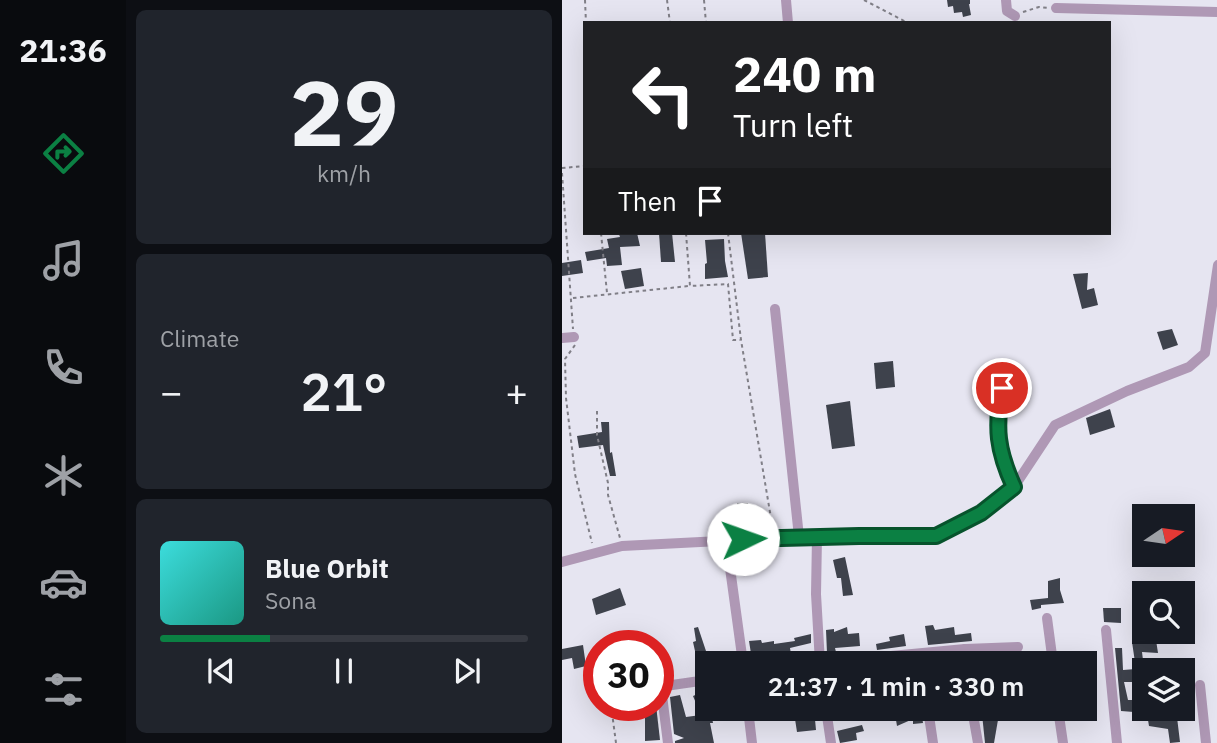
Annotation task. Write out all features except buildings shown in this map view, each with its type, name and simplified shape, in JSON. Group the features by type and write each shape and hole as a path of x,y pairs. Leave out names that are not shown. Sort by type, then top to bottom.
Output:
{"street":[{"path":"786,0 788,21"},
{"path":"1006,0 1007,11 1015,16"},
{"path":"1056,8 1217,12"},
{"path":"562,562 622,546 726,539 936,536 981,513 1014,487 1056,425 1127,391 1189,367 1205,353 1217,265"},
{"path":"775,309 799,537"},
{"path":"562,338 574,337"},
{"path":"1002,388 998,413 1001,458 1014,487"},
{"path":"817,537 818,651"},
{"path":"726,539 741,651"},
{"path":"1047,618 1051,651"},
{"path":"1106,630 1117,743"},
{"path":"944,651 1018,647"},
{"path":"674,685 695,682"},
{"path":"1200,685 1206,743"},
{"path":"665,721 668,743"},
{"path":"749,721 752,743"},
{"path":"828,721 831,743"},
{"path":"930,721 933,743"},
{"path":"974,721 978,743"},
{"path":"1060,721 1063,743"}],"path":[{"path":"585,0 586,21"},
{"path":"667,0 670,21"},
{"path":"704,0 706,21"},
{"path":"864,0 904,21"},
{"path":"1015,16 1025,10 1039,7 1056,8"},
{"path":"562,168 583,166"},
{"path":"562,173 575,347 565,359 566,398 575,474 594,552"},
{"path":"601,235 607,294"},
{"path":"686,235 690,286"},
{"path":"728,235 742,340 775,538"},
{"path":"571,298 728,284 733,340 742,340"},
{"path":"596,411 600,455 622,546"},
{"path":"613,721 616,743"}],"route":[{"path":"743,539 936,536 981,513 1014,487 1001,458 998,413 1002,388"}]}
